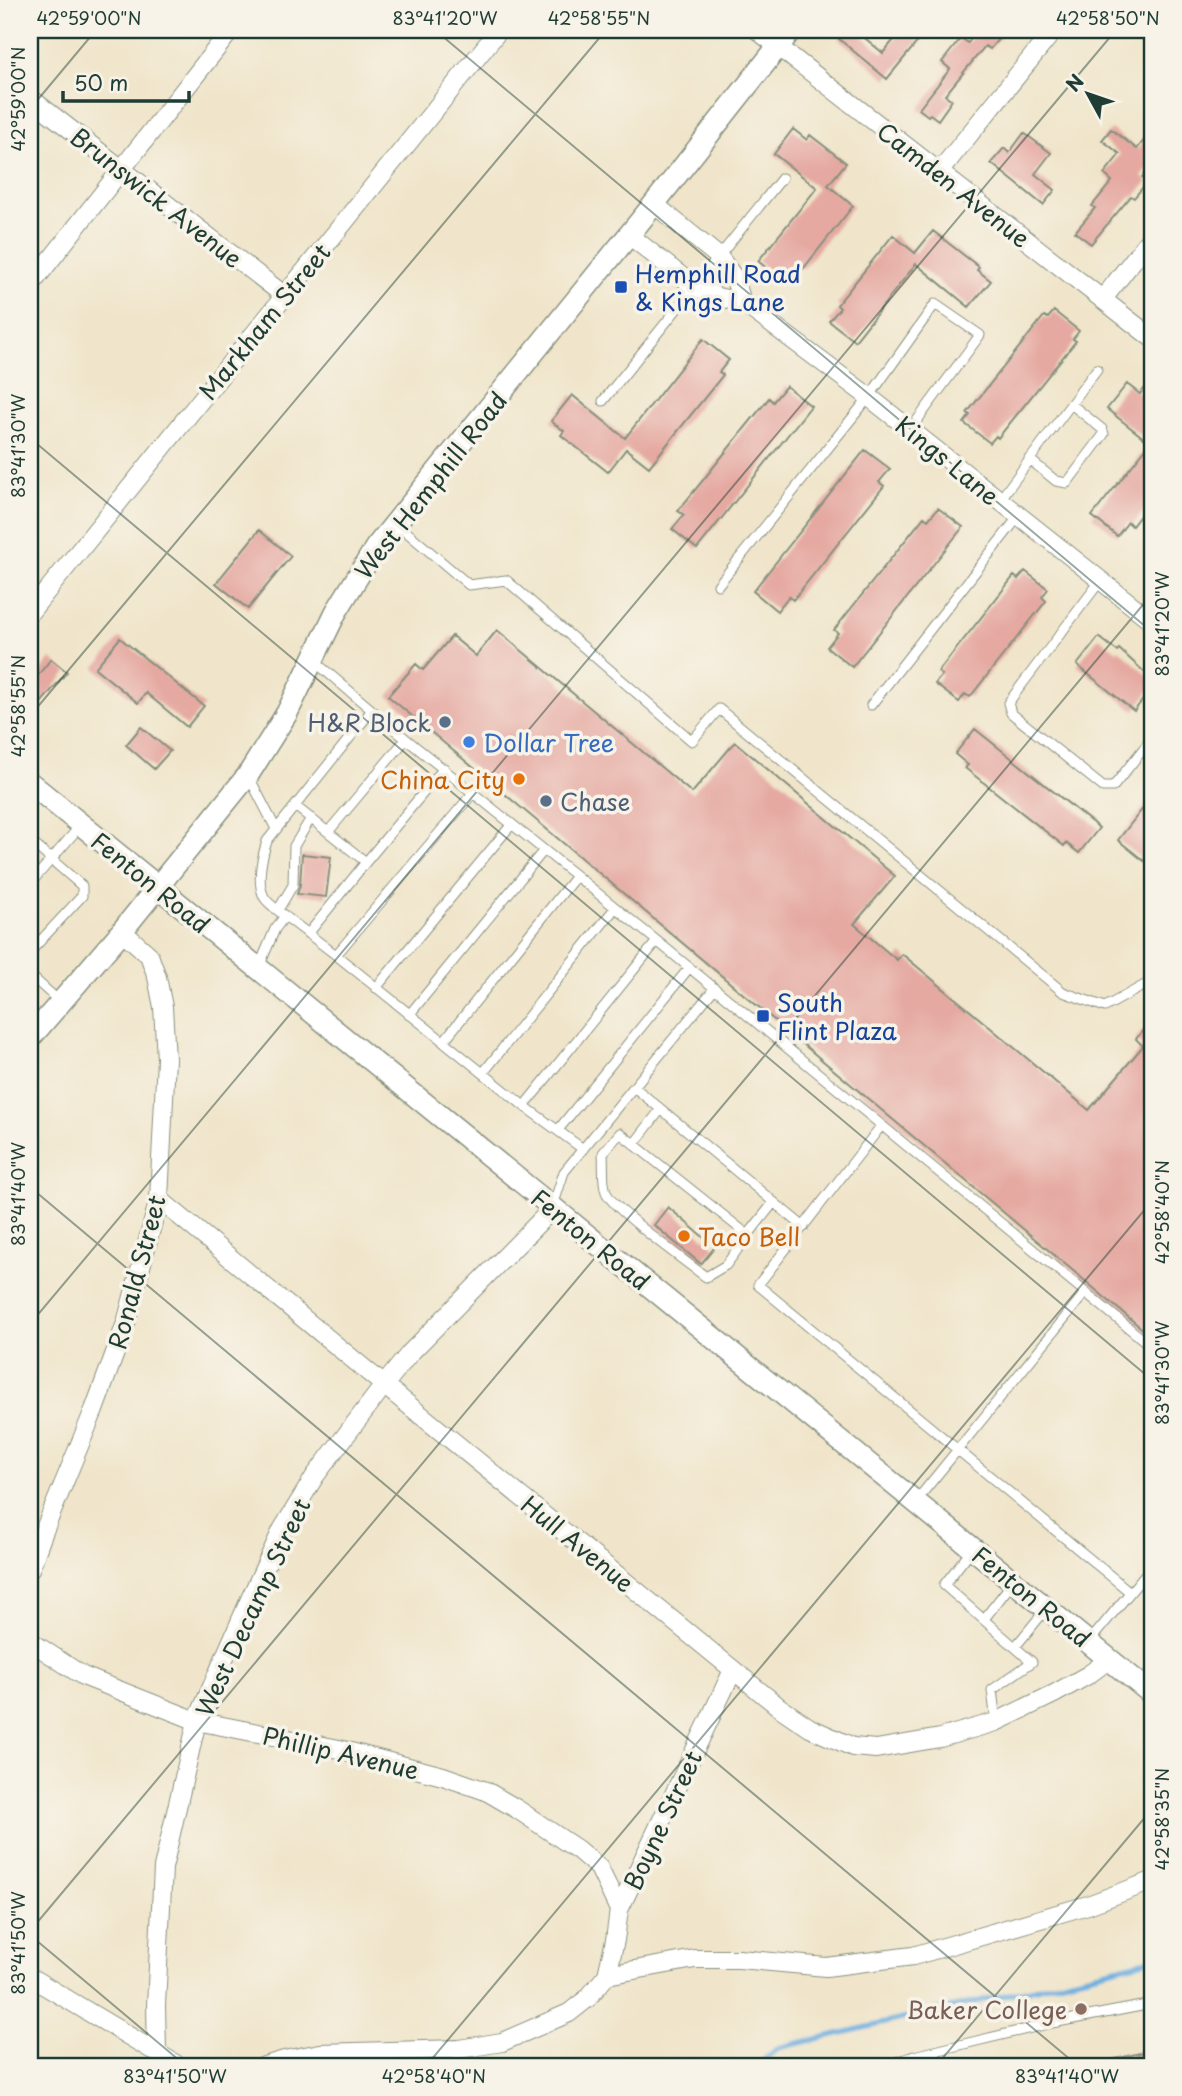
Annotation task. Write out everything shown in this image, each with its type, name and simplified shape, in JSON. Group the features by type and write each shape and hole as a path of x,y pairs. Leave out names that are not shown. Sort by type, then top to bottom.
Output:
{"street":[{"path":"30,286 231,30"},
{"name":"Markham Street","path":"30,612 499,30"},
{"name":"Camden Avenue","path":"757,30 1152,338"},
{"name":"West Hemphill Road","path":"30,1038 122,931 248,775 287,713 312,660 376,547 791,30"},
{"path":"939,172 1054,30"},
{"name":"Brunswick Avenue","path":"30,98 285,296"},
{"name":"Kings Lane","path":"654,204 719,257 734,279 743,302"},
{"name":"Kings Lane","path":"629,235 695,287 717,297 743,302 869,397 1152,621"},
{"path":"1103,299 1152,236"},
{"name":"Fenton Road","path":"30,783 1152,1695"},
{"name":"Ronald Street","path":"30,1570 126,1323 159,1199 166,1059 163,1007 149,955 122,931"},
{"name":"Hull Avenue","path":"159,1199 733,1670 810,1728 853,1747 876,1749 928,1741 996,1722 1088,1675 1110,1659"},
{"name":"West Decamp Street","path":"157,2052 156,2005 163,1868 197,1721 282,1530 316,1476 410,1353 552,1208"},
{"name":"Phillip Avenue","path":"30,1641 83,1676 197,1721 339,1749 443,1776 486,1791 578,1850 599,1868 619,1910"},
{"name":"Boyne Street","path":"607,1975 619,1910 733,1670"},
{"path":"264,2066 320,2053 459,2049 502,2042 569,2013 588,1998 607,1975 695,1959 739,1959 826,1967 913,1956 1088,1905 1152,1881"},
{"path":"30,1977 179,2066"}],"lane":[{"path":"603,401 782,178"},
{"path":"718,585 869,397 935,304 980,335 910,430"},
{"path":"999,501 1097,369"},
{"path":"1029,459 1056,481 1067,483 1104,434 1102,429 1071,404"},
{"path":"871,705 1019,516"},
{"path":"396,523 469,585 506,580 692,741 719,709 1063,992 1105,1007 1152,981"},
{"path":"1101,580 1007,704 1011,713 1103,786 1113,787 1152,738"},
{"path":"312,660 1152,1347"},
{"path":"372,710 267,841 262,855 260,884 265,899 524,1106 583,1149"},
{"path":"328,832 406,739"},
{"path":"307,934 444,768"},
{"path":"248,775 276,829"},
{"path":"336,955 473,793"},
{"path":"295,806 366,862"},
{"path":"258,969 293,885 294,846 311,818"},
{"path":"376,988 512,824"},
{"path":"30,884 80,825"},
{"path":"30,841 82,886 82,896 30,952"},
{"path":"409,1015 544,850"},
{"path":"443,1042 576,876"},
{"path":"483,1073 615,908"},
{"path":"524,1106 657,941"},
{"path":"558,1130 689,968"},
{"path":"30,975 60,1002"},
{"path":"552,1208 564,1172 714,989"},
{"path":"634,1087 804,1227"},
{"path":"634,1144 661,1109"},
{"path":"881,1126 758,1285 1130,1592"},
{"path":"748,1235 620,1133 603,1153 606,1192 616,1205 706,1277 726,1265 774,1202"},
{"path":"916,1502 1085,1293"},
{"path":"972,1548 944,1585 1032,1662 992,1690 996,1722"},
{"path":"1090,1642 1152,1566"},
{"path":"984,1619 1014,1581"},
{"path":"1015,1647 1047,1608"},
{"path":"886,2066 914,2056 1052,2023 1152,2004"}],"building":[{"path":"847,30 855,30 883,53 902,30 919,40 887,79 839,39"},
{"path":"978,30 1006,30 990,49 985,46 945,95 952,100 938,120 930,114 928,116 919,109 950,69 942,62 961,38 968,43"},
{"path":"793,129 807,140 810,135 846,163 828,185 853,206 803,269 799,265 785,283 758,261 817,188 774,154"},
{"path":"1111,129 1137,149 1152,130 1152,164 1142,177 1148,181 1134,198 1131,196 1091,244 1075,232 1112,181 1104,174 1120,154 1102,140"},
{"path":"1024,133 1051,153 1035,174 1055,190 1043,205 991,163 1004,148 1009,153"},
{"path":"933,231 979,267 977,270 991,281 969,307 916,264 855,341 829,321 840,308 837,305 893,235 915,253"},
{"path":"1054,311 1079,331 1073,339 1076,341 998,438 996,436 990,443 964,423 970,415 967,413 1044,316 1048,318"},
{"path":"703,339 729,360 719,372 723,375 649,467 626,449 608,472 561,435 564,431 551,421 572,395 625,438"},
{"path":"1127,384 1140,394 1144,389 1152,396 1152,500 1132,526 1128,522 1117,536 1092,516 1150,443 1107,409"},
{"path":"786,386 811,406 697,549 672,529 684,515 678,511 769,398 773,402"},
{"path":"865,450 890,469 879,482 884,486 793,600 789,596 777,611 753,591"},
{"path":"938,508 963,527 852,667 827,647 838,633 834,630 924,517 928,520"},
{"path":"259,530 291,556 248,609 216,583"},
{"path":"1025,571 1048,589 1042,597 1046,601 970,697 965,694 959,702 935,684 942,675 938,672 1014,576 1018,579"},
{"path":"497,630 692,793 735,742 895,876 854,924 897,960 902,954 1089,1110 1143,1046 1136,1039 1144,1029 1152,1035 1152,1337 388,696 416,664 423,670 452,636 476,656"},
{"path":"1099,637 1117,651 1119,649 1152,679 1152,688 1134,711 1077,665"},
{"path":"120,638 204,706 187,727 146,693 138,703 95,668"},
{"path":"51,659 67,672 30,716 30,685"},
{"path":"141,727 170,751 154,769 126,745"},
{"path":"975,729 1099,828 1079,853 1066,843 1064,846 965,768 968,765 955,754"},
{"path":"1152,797 1152,850 1144,861 1118,840"},
{"path":"302,854 331,857 326,897 297,894"},
{"name":"Taco Bell","path":"668,1207 715,1247 701,1264 654,1225"},
{"path":"1152,2050 1152,2066 1107,2066 1107,2061"}],"waterway":[{"path":"757,2066 778,2048 1152,1959"}],"place":[{"name":"Hemphill Road & Kings Lane","path":"621,287"},
{"name":"H&R Block","path":"445,722"},
{"name":"Dollar Tree","path":"469,742"},
{"name":"China City","path":"519,779"},
{"name":"Chase","path":"546,801"},
{"name":"South Flint Plaza","path":"763,1016"},
{"name":"Taco Bell","path":"684,1236"},
{"name":"Baker College","path":"1081,2009"}]}
